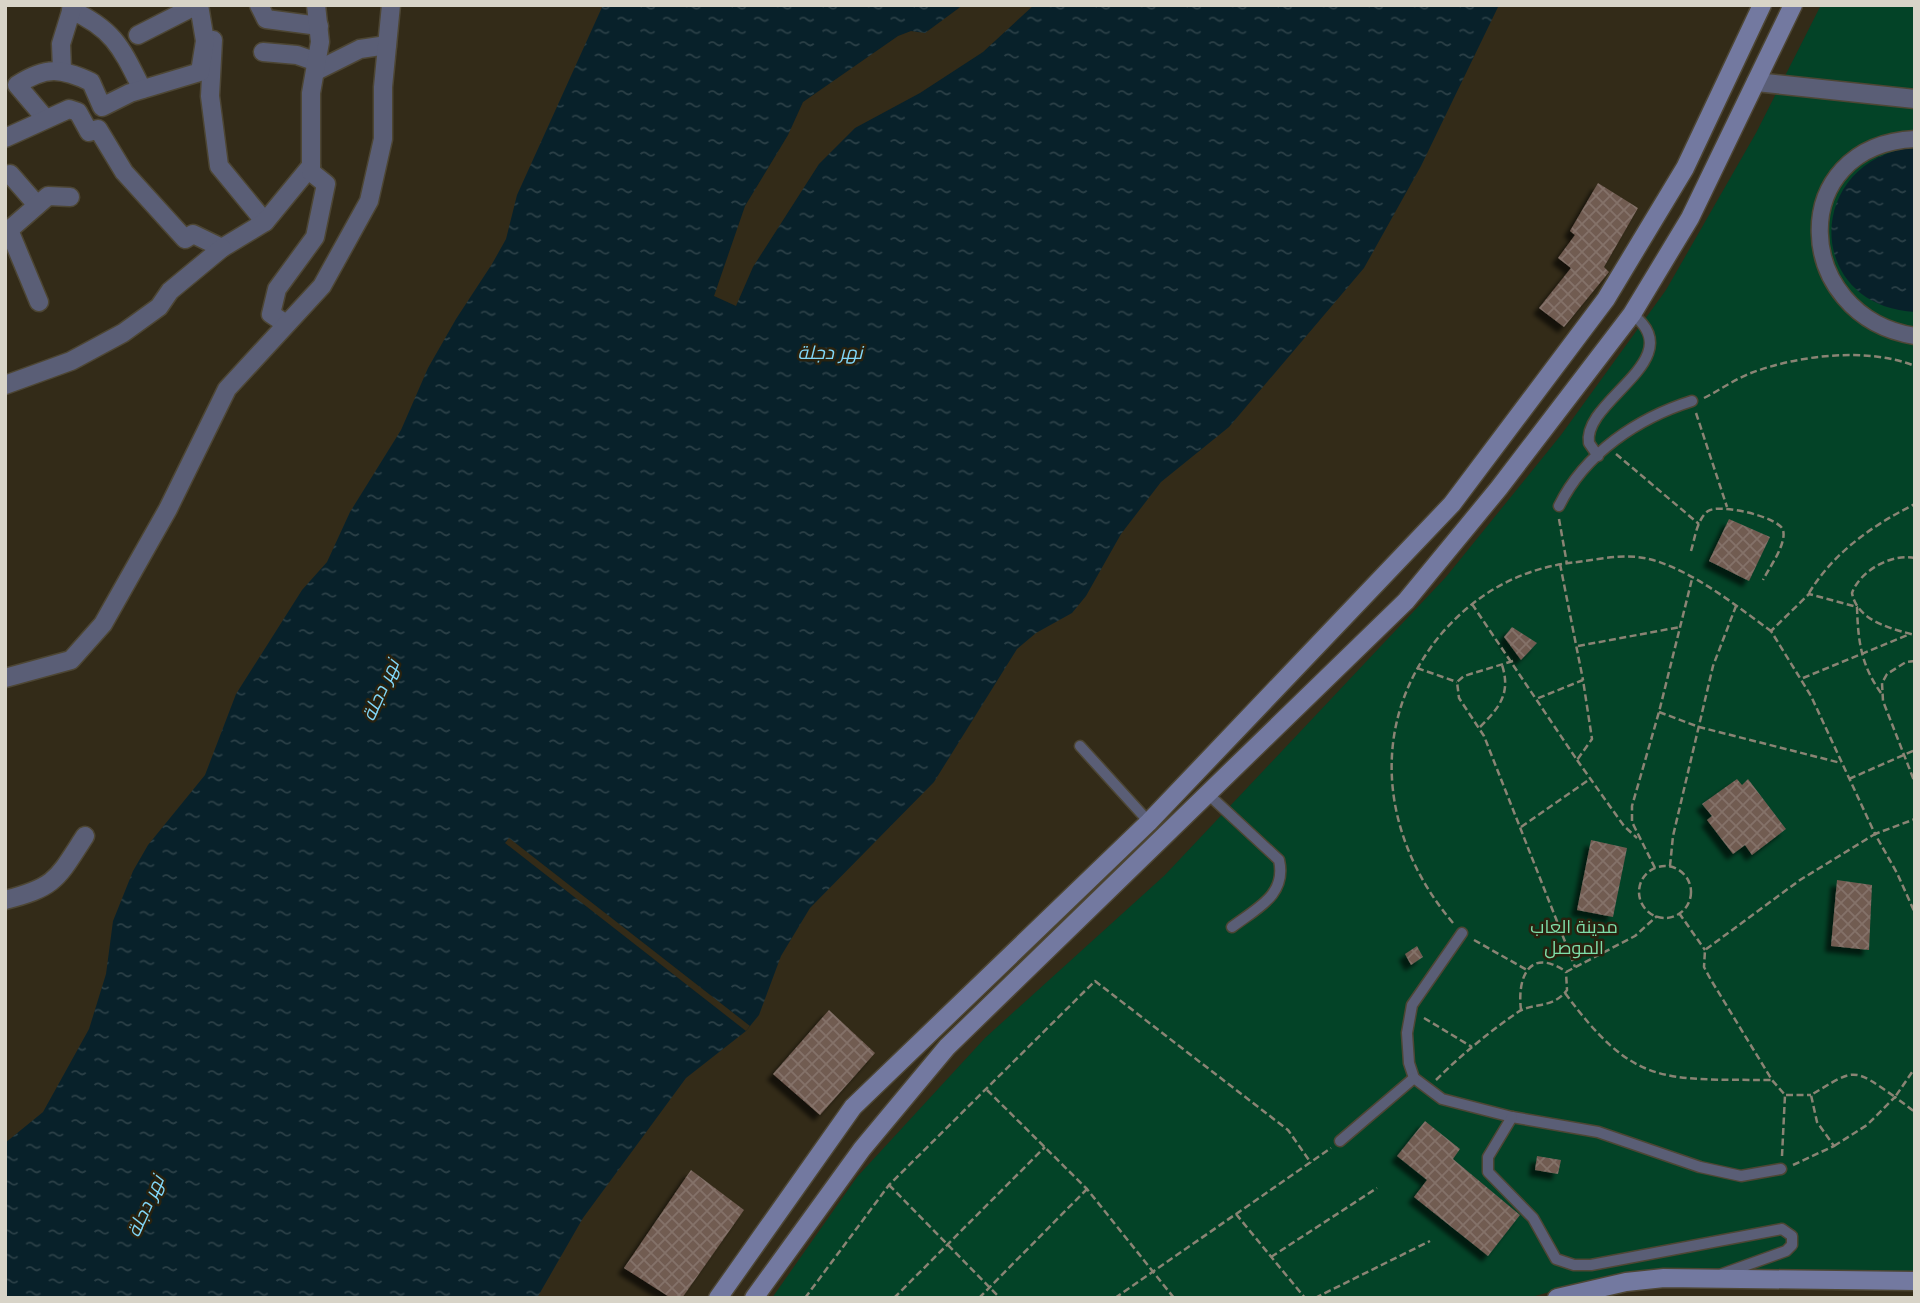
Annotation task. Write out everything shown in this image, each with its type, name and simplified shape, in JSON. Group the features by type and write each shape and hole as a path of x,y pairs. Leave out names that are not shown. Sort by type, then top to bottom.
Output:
{"main road":[{"path":"718,1298 853,1107 1149,822 1308,659 1452,504 1606,299 1685,168 1762,5"},
{"path":"754,1298 863,1149 947,1047 1209,795 1415,590 1499,488 1632,314 1690,218 1793,5"},
{"path":"1308,659 1328,677"},
{"path":"1557,1298 1626,1282 1713,1278 1915,1281"}],"street":[{"path":"45,118 17,85 30,76 62,69 91,82 102,107 142,89 200,72 205,41 198,5 138,35"},
{"path":"209,5 214,63 210,96 219,166 265,222"},
{"path":"259,5 266,19 319,26"},
{"path":"286,324 271,314 277,289 315,237 324,204 326,184 311,172 311,93 319,26 316,5"},
{"path":"5,678 71,660 103,624 168,509 227,389 322,286 369,201 383,138 391,5"},
{"path":"62,69 61,44 72,8 98,23 116,38 142,89"},
{"path":"263,52 316,66 360,49 387,45"},
{"path":"1756,82 1915,99"},
{"path":"5,138 69,109 78,112 89,132 98,129 124,172 185,239 193,234 222,248"},
{"path":"1915,139 1900,140 1872,149 1841,172 1827,189 1819,242 1827,270 1846,302 1870,321 1897,333 1915,336"},
{"path":"5,385 71,362 114,339 159,307 170,291 222,248 265,222 311,166"},
{"path":"5,175 10,174 37,205"},
{"path":"40,302 9,230 48,196 70,197"},
{"path":"5,900 49,884 85,836"}],"lane":[{"path":"1598,456 1589,443 1590,424 1643,364 1649,349 1644,326 1632,314"},
{"path":"1559,506 1568,489 1598,456 1640,421 1692,401"},
{"path":"1080,746 1149,822"},
{"path":"1209,795 1279,860 1282,873 1279,888 1232,927"},
{"path":"1462,933 1412,1005 1407,1048 1414,1078 1427,1090 1457,1105 1598,1132 1700,1167 1741,1175 1781,1169"},
{"path":"1340,1141 1414,1078"},
{"path":"1512,1117 1488,1157 1488,1172 1533,1218 1553,1255 1560,1262 1583,1265 1612,1262 1782,1229 1792,1236 1792,1245 1786,1251 1713,1278"}],"path":[{"path":"1727,507 1692,401 1749,374 1798,362 1861,355 1896,358 1915,366"},
{"path":"1608,447 1699,524"},
{"path":"1771,631 1809,594 1819,577 1843,551 1915,504"},
{"path":"1559,506 1567,564"},
{"path":"1691,551 1699,524 1709,511 1727,507 1778,523 1783,530 1783,539 1763,580"},
{"path":"1915,558 1907,556 1886,562 1867,572 1859,579 1853,593 1857,607 1860,653 1871,679 1881,693 1915,783"},
{"path":"1527,970 1462,933 1431,893 1402,832 1393,794 1391,763 1399,705 1416,668 1454,619 1472,604 1521,574 1560,564 1640,558 1653,560 1692,579 1771,631 1802,678 1875,835 1898,873 1915,913"},
{"path":"1560,564 1578,646 1592,739 1577,760"},
{"path":"1638,839 1632,822 1632,806 1692,579"},
{"path":"1809,594 1857,607 1882,626 1915,635"},
{"path":"1472,604 1590,779 1638,839 1655,868"},
{"path":"1670,866 1673,836 1713,666 1736,606"},
{"path":"1578,646 1680,627"},
{"path":"1802,678 1910,634"},
{"path":"1881,693 1887,674 1906,662 1915,661"},
{"path":"1457,682 1464,676 1513,662"},
{"path":"1480,727 1498,709 1505,695 1506,680 1502,665"},
{"path":"1416,668 1457,682"},
{"path":"1536,699 1583,680"},
{"path":"1457,682 1459,698 1480,727 1575,967"},
{"path":"1659,712 1699,727 1841,763"},
{"path":"1849,779 1915,750"},
{"path":"1520,828 1590,779"},
{"path":"1915,819 1875,835 1800,880 1705,950 1703,957 1708,974 1772,1080 1785,1095 1781,1169 1834,1146 1867,1125 1895,1097 1915,1068"},
{"path":"1566,972 1635,936 1657,916 1679,914 1689,902 1691,887 1684,873 1670,866 1655,868 1644,878 1640,893 1645,907 1657,916"},
{"path":"1679,914 1705,950"},
{"path":"1521,1010 1520,987 1527,970 1539,963 1547,963 1566,972"},
{"path":"1566,972 1564,993 1601,1039 1650,1072 1677,1078 1772,1080"},
{"path":"805,1298 889,1185 1095,981 1288,1130 1311,1163"},
{"path":"1427,1090 1472,1048 1521,1010 1543,1006 1564,993"},
{"path":"1412,1005 1439,1030 1472,1048"},
{"path":"1785,1095 1811,1095 1840,1077 1860,1073 1915,1112"},
{"path":"986,1089 1087,1189 1174,1298"},
{"path":"1811,1095 1817,1122 1834,1146"},
{"path":"1115,1298 1340,1141"},
{"path":"894,1298 1045,1147"},
{"path":"889,1185 949,1243 1000,1298"},
{"path":"1271,1257 1377,1188"},
{"path":"979,1298 1087,1189"},
{"path":"1236,1214 1305,1298"},
{"path":"1315,1298 1430,1241"}],"green space":[{"name":"مدينة العاب الموصل","path":"1821,5 1915,5 1915,1272 1682,1268 1607,1276 1528,1298 772,1298 857,1177 985,1038 1165,875 1446,577 1561,435 1666,290 1756,133"}],"water":[{"name":"نهر دجلة","path":"603,5 1499,5 1421,166 1364,268 1229,427 1161,482 1121,534 1086,596 1072,613 1036,633 1017,649 934,782 810,908 781,956 759,1015 746,1031 686,1078 583,1218 537,1298 5,1298 5,1143 43,1112 89,1029 106,974 113,921 133,871 148,845 205,775 236,694 302,590 327,562 350,512 401,430 428,368 506,239 517,195"},
{"path":"1915,147 1915,312 1878,304 1852,285 1837,260 1831,232 1837,203 1852,177 1879,157"}],"pier":[{"path":"963,5 1034,5 983,52 920,93 855,128 819,164 753,267 736,306 714,296 745,206 788,135 803,102 898,36 911,31 925,33"},
{"path":"509,838 750,1026 746,1031 505,843"}],"building":[{"path":"1598,183 1638,208 1604,267 1609,272 1564,327 1539,308 1571,268 1558,258 1575,235 1570,231"},
{"path":"1729,519 1770,537 1749,581 1709,561"},
{"path":"1512,627 1537,643 1521,660 1504,637"},
{"path":"1737,779 1742,785 1748,779 1786,829 1752,855 1745,845 1733,854 1707,820 1712,816 1702,804"},
{"path":"1591,840 1627,848 1613,917 1577,910"},
{"path":"1837,880 1872,885 1869,950 1831,946"},
{"path":"1417,946 1423,957 1411,965 1405,954"},
{"path":"829,1010 875,1053 820,1115 773,1074"},
{"path":"1425,1121 1460,1149 1453,1159 1520,1215 1488,1256 1414,1197 1427,1180 1397,1156"},
{"path":"1537,1156 1561,1160 1558,1174 1535,1170"},
{"path":"691,1170 744,1210 682,1298 671,1298 624,1268"}]}
